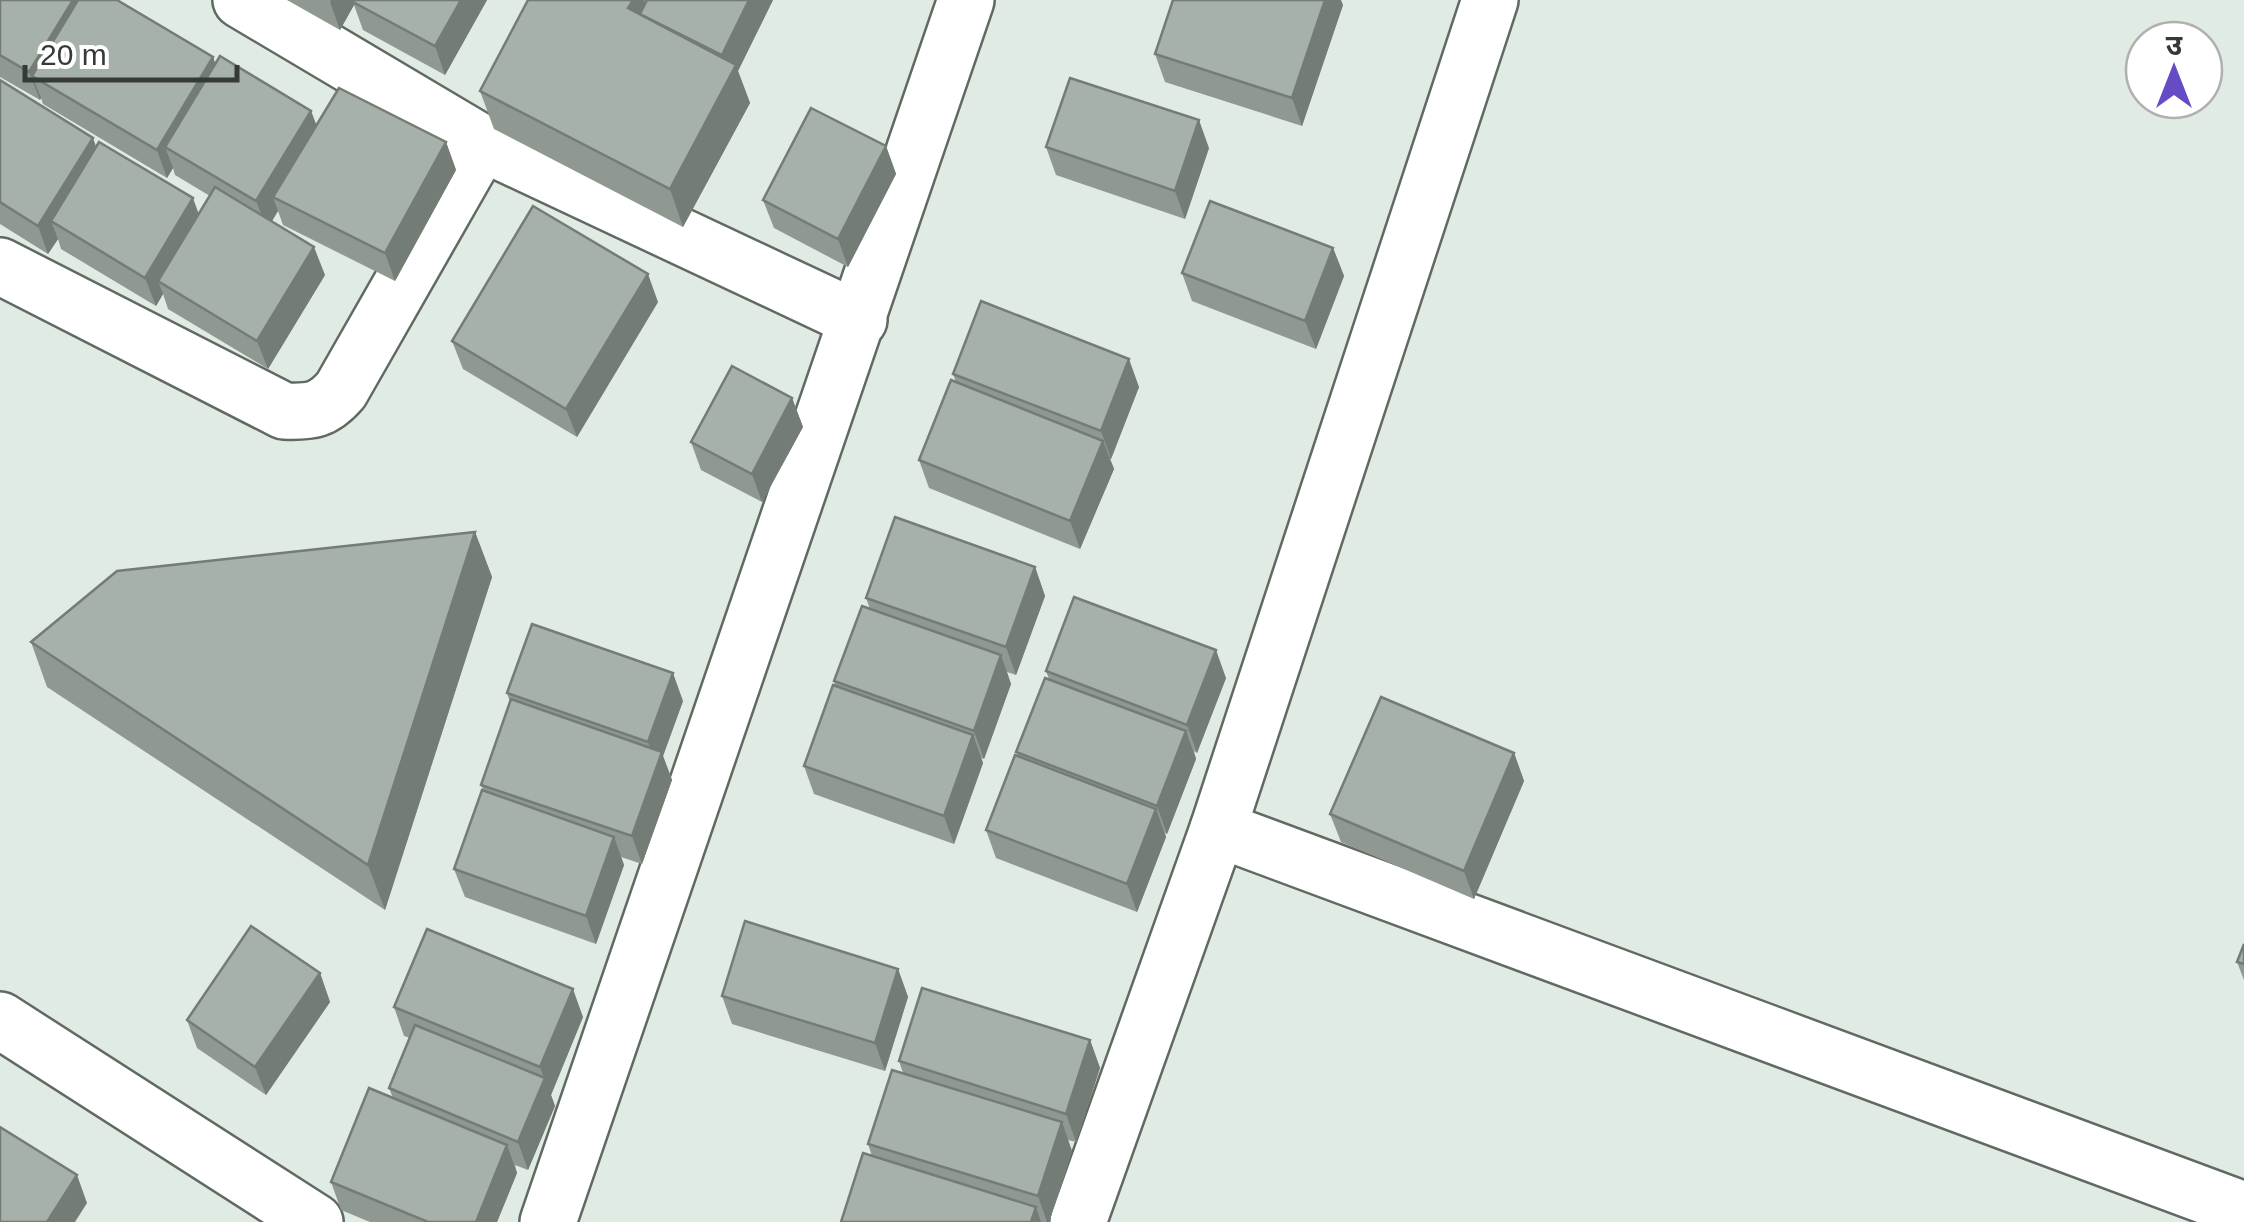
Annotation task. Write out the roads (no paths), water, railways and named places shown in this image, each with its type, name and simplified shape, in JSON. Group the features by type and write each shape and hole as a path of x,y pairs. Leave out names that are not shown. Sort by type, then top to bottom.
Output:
{"street":[{"path":"241,0 482,142 858,320"},
{"path":"548,1222 966,0"},
{"path":"1078,1222 1218,829 1490,0"},
{"path":"0,266 284,411 311,412 328,406 341,390 482,142"},
{"path":"1218,829 2244,1210"},
{"path":"0,1020 316,1222"}]}
